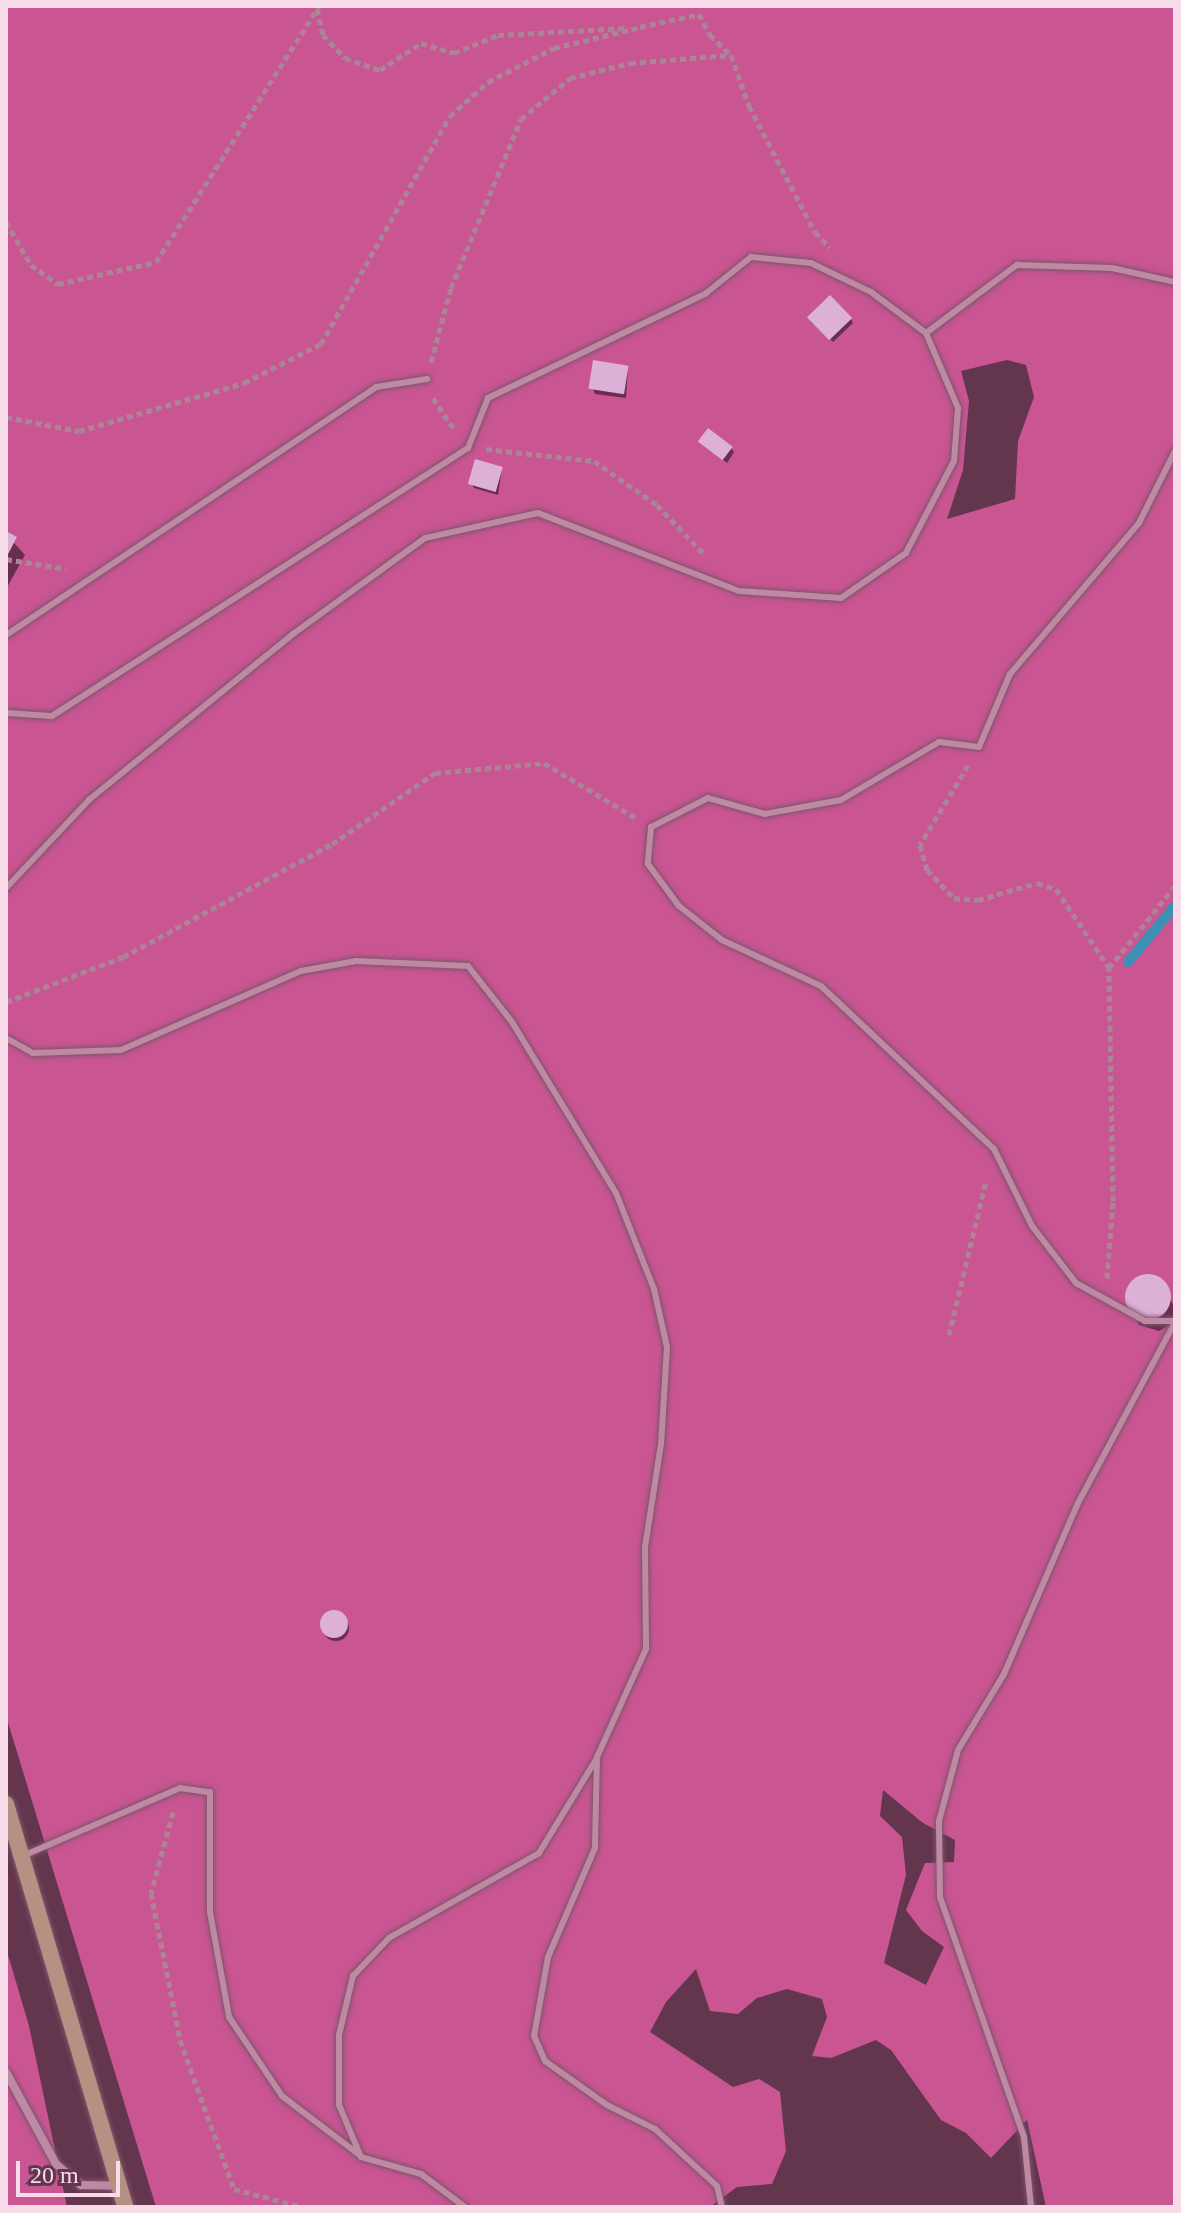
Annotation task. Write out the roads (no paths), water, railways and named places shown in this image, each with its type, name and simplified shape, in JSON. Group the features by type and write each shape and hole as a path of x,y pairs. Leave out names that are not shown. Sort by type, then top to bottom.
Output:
{"main road":[{"path":"6,1804 125,2207"}],"street":[{"path":"6,2072 56,2164 81,2185 120,2186"}],"lane":[{"path":"6,713 52,716 468,448 488,398 705,294 751,257 811,263 871,292 926,333 958,408 954,461 906,553 841,598 739,591 538,513 425,538 293,634 89,800 6,888"},
{"path":"926,333 1017,265 1112,268 1175,282"},
{"path":"6,635 376,387 427,379"},
{"path":"1031,2207 1024,2137 940,1897 939,1821 958,1750 1004,1674 1077,1505 1175,1322 1145,1321 1105,1295 1076,1283 1032,1226 994,1149 821,986 722,940 679,906 648,864 651,827 708,798 765,814 841,800 939,742 979,747 1010,674 1139,523 1175,451"},
{"path":"6,1038 33,1053 121,1050 301,971 356,961 468,966 512,1022 616,1193 654,1289 667,1347 661,1444 645,1547 646,1649 597,1757 539,1853 389,1938 353,1976 339,2035 339,2105 361,2157"},
{"path":"597,1757 595,1848 548,1957 534,2036 545,2061 607,2105 655,2129 717,2186 722,2207"},
{"path":"21,1856 180,1788 210,1792 210,1912 229,2017 282,2096 361,2157 421,2174 465,2207"}],"waterway":[{"path":"1128,962 1175,906"}]}
